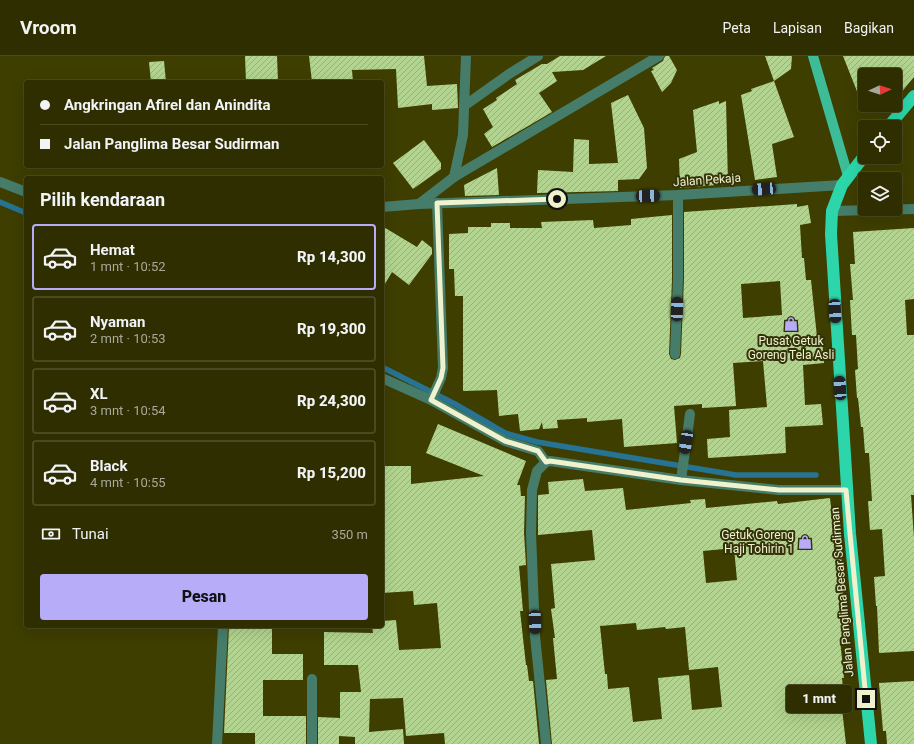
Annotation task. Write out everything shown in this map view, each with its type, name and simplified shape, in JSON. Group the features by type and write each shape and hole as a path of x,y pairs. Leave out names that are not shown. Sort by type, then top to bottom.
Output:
{"highway":[{"path":"894,120 914,96"},
{"name":"Jalan Panglima Besar Sudirman","path":"858,164 845,181 832,211 831,249 846,490 871,744"}],"main road":[{"path":"814,56 845,181"}],"street":[{"path":"454,177 464,135 466,56"},
{"path":"464,106 509,74 538,56"},
{"path":"419,204 454,177 659,56"},
{"name":"Jalan Pekaja","path":"384,207 437,203 678,195 845,181"},
{"path":"0,182 24,191"},
{"path":"676,354 678,195"},
{"path":"431,399 441,378 443,368 437,203"},
{"path":"832,211 914,209"},
{"path":"384,379 431,399 505,441 538,451 546,462"},
{"path":"682,477 690,414"},
{"path":"546,744 535,636 532,490 537,471 546,462 550,461 779,490 846,490"},
{"path":"217,744 223,628"},
{"path":"312,679 312,744"}],"building":[{"path":"245,56 277,56 278,80 246,80"},
{"path":"309,56 424,56 427,86 457,84 458,108 432,110 432,104 398,108 396,69 352,70 353,80 312,80"},
{"path":"560,56 606,56 583,70 552,72 557,81 539,93 552,112 492,147 484,134 493,127 483,109 517,84 515,80 542,64 547,64"},
{"path":"665,56 669,56 677,70 671,83 662,92 651,71 654,70 652,68 663,61"},
{"path":"765,56 792,56 791,69 774,81"},
{"path":"843,56 914,56 914,77 902,92 902,68 858,68 858,94"},
{"path":"164,61 166,80 151,80 149,62"},
{"path":"774,81 794,137 772,144 777,177 755,180 741,95 752,91 751,89"},
{"path":"628,95 644,128 647,168 639,179 618,180 618,191 537,193 538,170 573,172 574,139 589,140 589,164 618,163 611,103"},
{"path":"719,101 719,104 726,101 728,184 680,188 679,159 697,152 693,110"},
{"path":"424,140 441,163 441,169 413,189 393,163"},
{"path":"497,168 499,195 465,196 464,185"},
{"path":"797,204 797,207 808,205 811,223 800,225 802,258 804,258 806,280 811,280 817,337 822,337 824,363 803,365 805,405 821,404 823,425 785,427 786,453 708,458 707,439 730,437 729,410 767,407 763,361 733,363 736,406 702,408 702,404 674,406 677,443 624,447 622,419 587,422 587,418 557,420 558,428 543,429 542,422 539,429 520,431 518,414 499,416 497,390 463,391 463,296 455,296 454,269 449,269 449,234 468,233 468,227 491,227 491,223 510,223 510,228 542,228 541,222 593,220 594,228 631,225 631,219 672,215 672,279 669,354 671,359 675,360 680,358 681,354 684,279 684,212","holes":["780,281 782,315 743,318 741,284"]},
{"path":"384,227 417,247 422,240 432,248 432,254 409,285 392,272 384,286"},
{"path":"914,228 914,299 905,300 907,335 914,335 914,495 911,495 914,538 914,651 879,653 874,577 885,576 882,529 870,530 868,501 872,501 869,453 865,453 863,427 861,427 857,398 855,370 858,369 856,335 852,335 850,300 853,300 850,264 855,264 853,232"},
{"path":"438,424 526,461 517,485 520,485 521,496 525,496 524,533 526,565 519,566 523,611 520,611 526,665 529,681 533,681 539,744 445,744 444,733 406,736 403,698 370,699 369,732 403,729 404,744 355,744 355,737 339,736 339,744 318,744 318,717 340,718 340,692 361,692 358,665 324,665 324,632 373,633 372,628 384,628 384,621 396,620 399,650 441,648 437,603 414,605 413,591 384,593 384,466 411,466 411,484 484,476 426,453"},
{"path":"583,479 585,491 623,488 626,510 691,503 690,500 705,499 706,508 777,501 778,504 830,498 835,545 840,545 843,574 841,574 844,600 841,600 845,640 840,640 844,678 842,678 845,709 842,709 846,744 552,744 546,680 557,679 553,638 555,638 551,609 555,608 551,564 595,560 592,530 538,535 538,495 549,494 548,482","holes":["734,548 737,580 706,583 703,551","636,623 637,630 665,627 666,629 685,627 689,670 718,667 722,707 692,710 689,675 658,678 662,719 633,722 629,687 608,689 600,626"]},
{"path":"229,628 272,628 272,654 303,654 303,680 263,680 263,716 306,716 306,744 255,744 255,733 224,733"},
{"path":"914,681 914,744 887,744 886,731 883,731 879,683"}],"waterway":[{"path":"0,202 24,212"},
{"path":"384,368 455,404 505,433 537,442 736,475 816,475"}],"place":[{"name":"Pusat Getuk Goreng Tela Asli","path":"791,324"},
{"name":"Getuk Goreng Haji Tohirin 1","path":"805,542"}],"route":[{"path":"557,199 437,203 443,368 441,378 431,400 505,441 538,451 546,462 550,461 681,480 779,490 846,490 866,699"}]}
